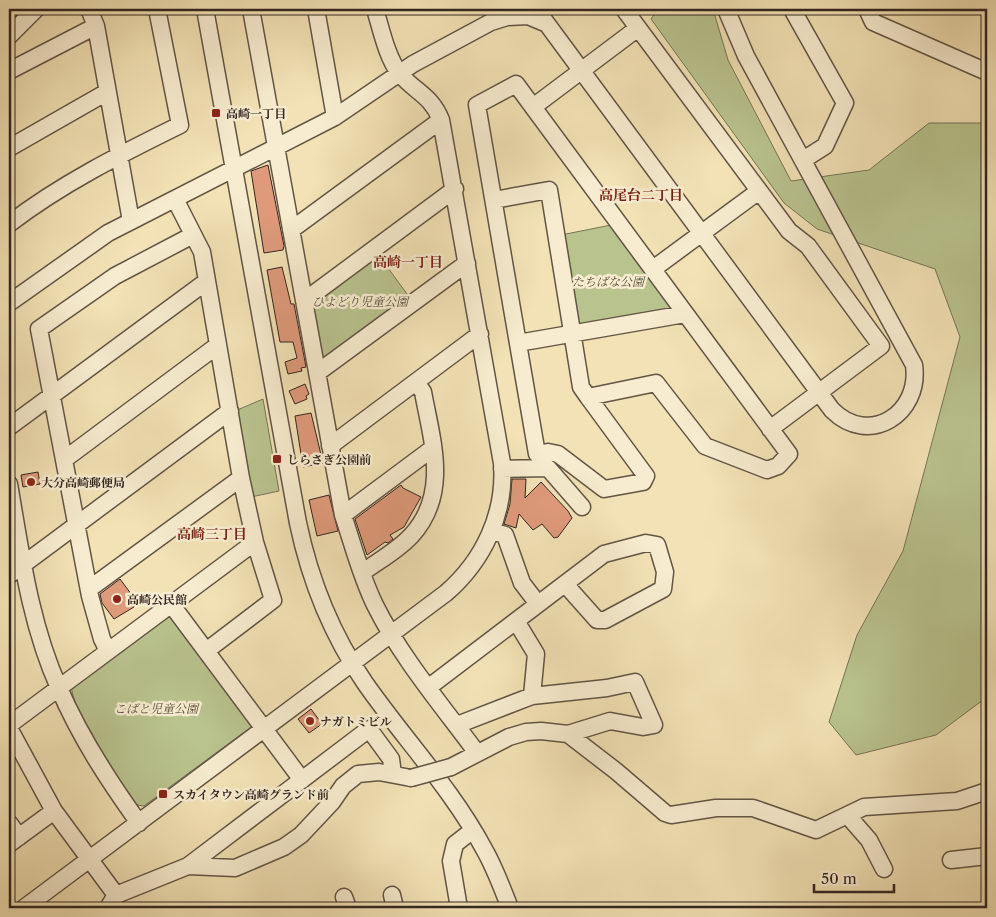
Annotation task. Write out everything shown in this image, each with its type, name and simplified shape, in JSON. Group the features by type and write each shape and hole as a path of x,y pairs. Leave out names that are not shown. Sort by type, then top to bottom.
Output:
{"street":[{"path":"9,36 36,9"},
{"path":"89,9 96,26 131,221"},
{"path":"9,224 40,200 118,156 180,125 157,9"},
{"path":"204,9 303,547 318,592 353,663 473,830 499,879 510,908"},
{"path":"251,9 343,515 362,573 375,605 391,635 477,753"},
{"path":"316,9 335,116"},
{"path":"536,9 832,410 846,421 865,425 883,423 899,414 911,398 915,371 910,355 746,56 726,9"},
{"path":"624,9 789,231 808,246 881,346 770,429"},
{"path":"792,9 845,103 825,146 803,160"},
{"path":"867,9 872,22 987,72"},
{"path":"24,908 391,635 459,582 474,564 492,531 501,496 502,470 455,189 441,120 428,97 400,74 391,56 377,10"},
{"path":"9,303 72,256 131,221 234,170 335,116 413,64 491,22 506,17 528,16 547,24"},
{"path":"9,71 96,26"},
{"path":"533,107 638,28"},
{"path":"494,200 549,190 581,388 646,476 643,482 604,489 558,454 548,452 537,454 518,343 478,105 516,84 789,454 778,466 768,470 705,446 656,383 588,397"},
{"path":"9,148 107,92"},
{"path":"291,230 441,120"},
{"path":"304,301 455,189"},
{"path":"653,269 759,191"},
{"path":"175,199 202,252 241,478 254,542 273,600 206,651"},
{"path":"108,651 102,639 89,590 40,329 115,276 193,235"},
{"path":"317,372 467,263"},
{"path":"9,427 207,281"},
{"path":"518,343 685,314"},
{"path":"330,446 480,334"},
{"path":"65,459 218,345"},
{"path":"362,573 400,546 422,522 434,493 436,478 433,448 423,392 416,382"},
{"path":"9,575 230,411"},
{"path":"343,515 433,448"},
{"path":"502,470 548,468 582,507"},
{"path":"89,590 241,478"},
{"path":"9,484 23,564 37,624 58,688 95,760 138,823"},
{"path":"492,531 505,535 522,583 538,604"},
{"path":"254,542 58,688 9,727 54,811 90,860 112,902 188,866 369,729 391,759 393,774"},
{"path":"429,687 604,554 646,543 657,545 665,572 662,589 604,620 597,620 565,584"},
{"path":"171,604 302,780"},
{"path":"516,621 536,654 532,696"},
{"path":"188,866 227,869 250,864 294,842 332,802 350,779 369,772 411,778 451,767 519,734 541,731 568,734 610,721 643,727 654,725 635,682 607,688 532,696 457,726"},
{"path":"568,734 616,771 665,813 671,815 716,808 753,808 816,830 864,807 957,801 987,791"},
{"path":"9,823 14,841 54,811"},
{"path":"848,816 869,840 884,869"},
{"path":"459,908 451,861 455,844 473,830"},
{"path":"951,860 987,856"}],"green space":[{"path":"658,9 713,9 728,60 791,181 869,170 929,123 987,123 987,697 936,735 856,755 829,722 857,635 903,551 960,337 935,269 817,229 784,203 651,19"},
{"name":"たちばな公園","path":"611,225 674,305 670,311 582,328 577,323 561,235"},
{"name":"ひよどり児童公園","path":"377,253 410,298 325,360 319,358 311,307 314,300"},
{"path":"263,399 279,491 251,497 235,411"},
{"name":"こばと児童公園","path":"166,612 172,614 252,720 251,727 144,806 137,805 87,728 73,696 71,683"}],"building":[{"path":"268,165 284,246 283,250 264,253 251,171"},
{"path":"282,267 291,304 294,304 306,367 301,368 302,371 288,374 285,362 297,358 293,342 280,342 267,270"},
{"path":"305,384 309,394 306,396 307,399 295,404 289,391"},
{"path":"311,413 323,463 303,467 295,416"},
{"name":"大分高崎郵便局","path":"38,472 40,484 23,487 21,475"},
{"path":"512,479 526,479 525,498 541,482 568,511 572,518 558,537 554,538 542,524 533,530 519,514 516,528 504,524 510,504"},
{"path":"401,485 403,488 421,497 404,527 390,535 393,539 388,543 385,542 367,555 355,519"},
{"path":"329,495 338,531 317,536 309,500"},
{"name":"高崎公民館","path":"120,579 137,602 133,605 134,607 114,619 102,603 100,594"},
{"name":"ナガトミビル","path":"311,709 322,724 309,733 298,719"}],"place":[{"name":"高崎一丁目","path":"216,113"},
{"name":"しらさぎ公園前","path":"277,459"},
{"name":"大分高崎郵便局","path":"31,482"},
{"name":"高崎公民館","path":"117,599"},
{"name":"ナガトミビル","path":"310,721"},
{"name":"スカイタウン高崎グランド前","path":"163,794"}],"district":[{"name":"高尾台二丁目","path":"641,195"},
{"name":"高崎一丁目","path":"408,262"},
{"name":"高崎三丁目","path":"212,534"}]}
